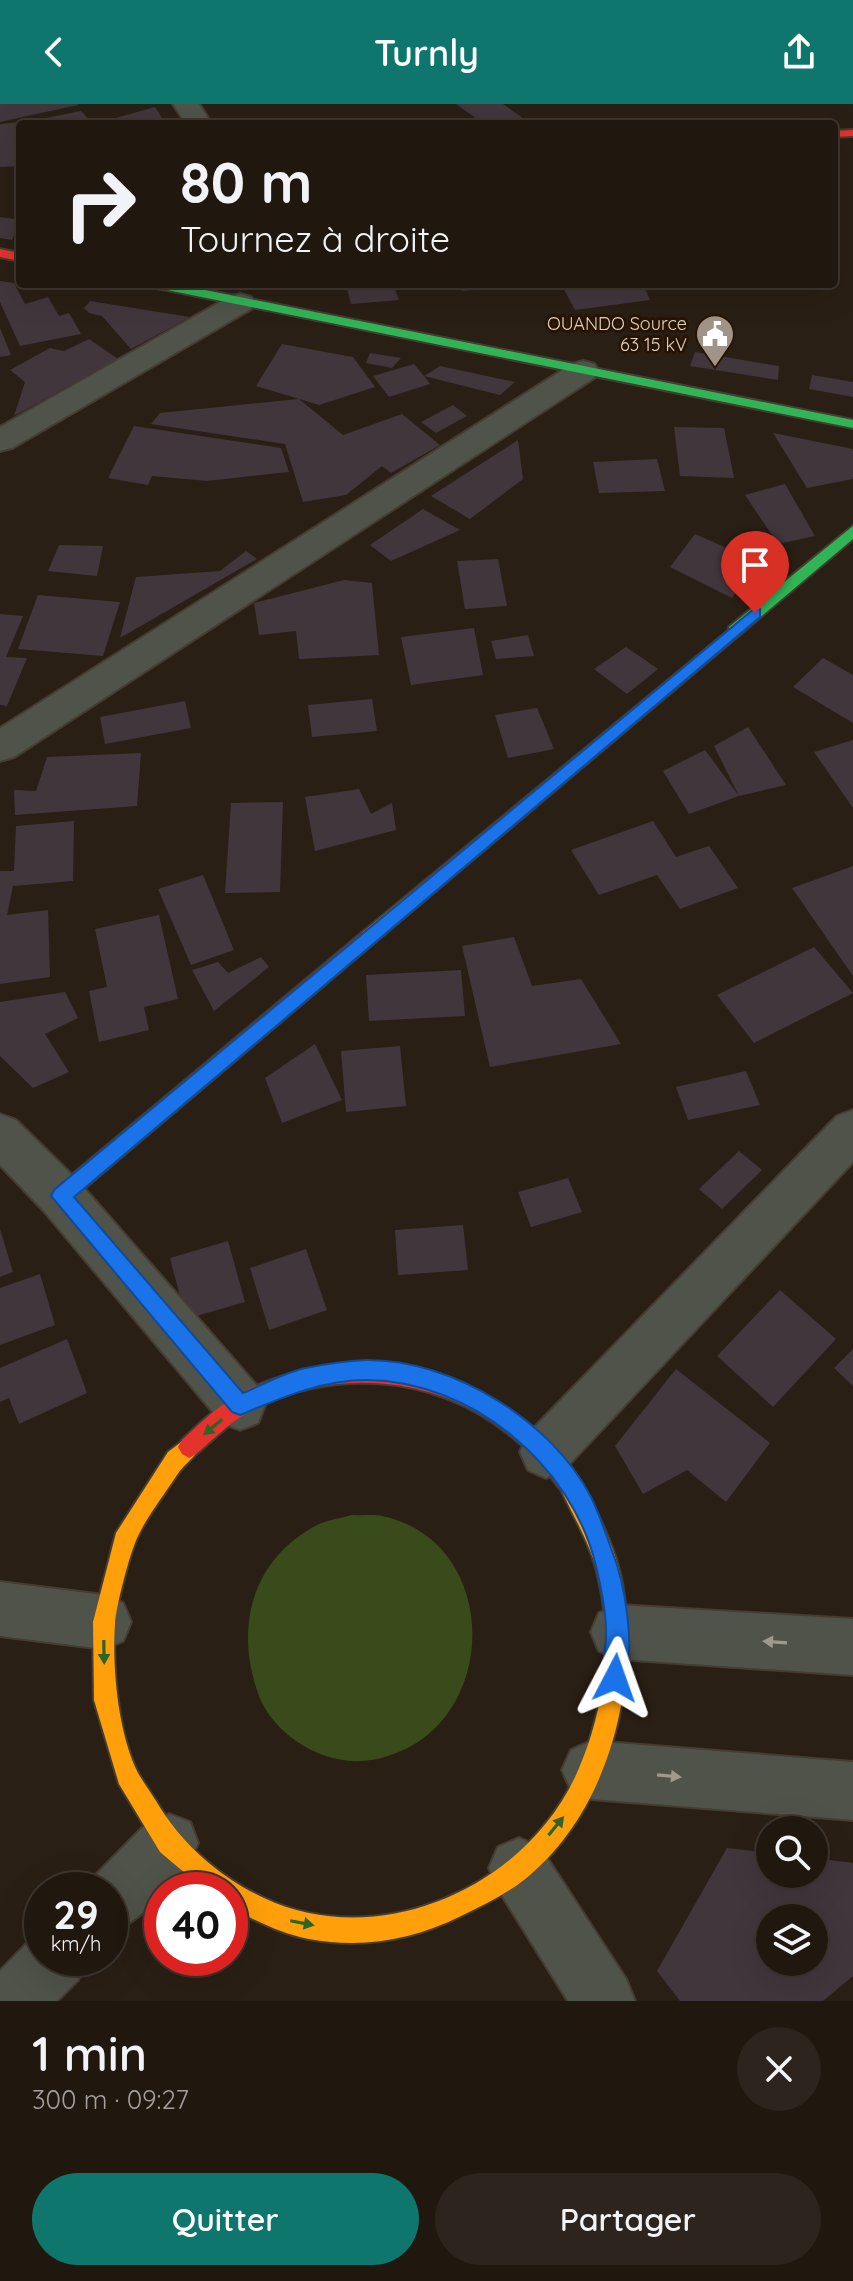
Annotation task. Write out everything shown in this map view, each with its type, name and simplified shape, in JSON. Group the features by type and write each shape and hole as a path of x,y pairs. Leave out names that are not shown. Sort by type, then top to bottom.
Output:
{"street":[{"path":"174,288 853,424"},
{"path":"0,441 240,303"},
{"path":"0,747 583,371"},
{"path":"61,1196 853,531"},
{"path":"546,1452 853,1130"},
{"path":"0,1134 61,1196 240,1405"},
{"path":"202,1872 169,1843 127,1776 105,1700 104,1622 127,1533 175,1459 240,1405 302,1379 367,1370 432,1380 493,1408 546,1452 582,1503 607,1564 618,1632 613,1701 591,1770 560,1823 519,1868 451,1911 377,1930 299,1925 248,1903"},
{"path":"0,1609 104,1622"},
{"path":"618,1632 853,1647"},
{"path":"591,1770 853,1791"},
{"path":"128,1885 169,1843"},
{"path":"519,1868 604,2001"},
{"path":"14,2001 38,1976"}],"green space":[{"path":"352,1515 382,1516 421,1532 449,1559 466,1594 472,1633 467,1672 452,1708 425,1737 388,1756 364,1761 339,1760 323,1755 303,1746 277,1724 259,1696 248,1646 254,1598 263,1577 277,1557 317,1525"}],"building":[{"path":"0,104 78,104 78,105 0,122"},
{"path":"456,104 503,104 525,120 478,120"},
{"path":"155,107 163,120 109,120"},
{"path":"81,111 89,120 46,120"},
{"path":"16,122 16,166 0,167 0,124"},
{"path":"0,217 16,219 12,240 0,238"},
{"path":"0,281 14,283 25,304 48,297 59,316 69,313 81,334 20,346 0,302"},
{"path":"347,288 394,288 399,300 351,304"},
{"path":"461,288 497,288 462,291"},
{"path":"563,288 645,288 650,300 575,310"},
{"path":"90,301 190,317 131,349 102,316 89,313 84,308"},
{"path":"0,328 11,355 0,357"},
{"path":"89,339 118,359 14,416 25,382 10,370 50,348 64,351"},
{"path":"282,344 353,357 375,387 319,405 256,386"},
{"path":"695,352 779,366 778,380 690,366"},
{"path":"370,353 401,358 392,368 366,363"},
{"path":"414,364 430,384 389,397 373,376"},
{"path":"440,366 515,382 500,395 424,376"},
{"path":"812,375 853,382 853,397 809,389"},
{"path":"299,399 343,435 402,414 440,445 391,473 382,466 346,495 303,502 285,444 151,424 160,413"},
{"path":"453,405 467,416 436,433 421,422"},
{"path":"134,426 281,448 289,472 207,481 152,476 148,485 108,478"},
{"path":"674,427 724,428 734,478 680,476"},
{"path":"773,433 853,449 853,479 807,488"},
{"path":"518,440 523,479 470,519 431,496"},
{"path":"657,459 665,491 599,493 593,462"},
{"path":"785,484 815,536 778,544 745,495"},
{"path":"423,509 460,530 391,561 370,545"},
{"path":"695,534 781,572 757,586 744,581 732,598 670,567"},
{"path":"59,545 103,546 97,576 48,571"},
{"path":"246,551 257,559 120,638 136,577 220,571"},
{"path":"498,559 507,606 465,609 457,561"},
{"path":"344,580 372,583 379,655 299,659 296,631 259,635 254,603"},
{"path":"38,595 120,602 103,656 18,649"},
{"path":"0,614 23,616 6,657 27,658 7,706 0,705"},
{"path":"474,628 483,675 411,685 401,637"},
{"path":"528,635 534,656 496,659 491,641"},
{"path":"626,647 658,669 627,694 594,669"},
{"path":"823,658 853,675 853,723 793,687"},
{"path":"372,699 377,731 312,737 308,705"},
{"path":"185,701 191,728 105,744 100,717"},
{"path":"537,708 554,749 508,758 495,715"},
{"path":"748,727 786,785 739,796 714,746"},
{"path":"853,740 853,808 814,752"},
{"path":"705,750 739,796 689,814 663,771"},
{"path":"141,753 137,806 15,815 14,790 36,791 47,757"},
{"path":"359,789 371,814 392,803 396,830 315,851 305,797"},
{"path":"283,802 280,892 225,893 231,803"},
{"path":"74,821 73,881 13,886 7,915 48,910 50,977 0,984 0,871 14,871 16,826"},
{"path":"653,821 676,857 709,846 738,888 680,909 657,875 599,895 571,850"},
{"path":"853,866 853,976 792,888"},
{"path":"203,875 234,950 191,965 158,889"},
{"path":"159,915 178,999 144,1007 149,1030 99,1042 89,991 107,987 95,929"},
{"path":"514,937 532,986 581,979 621,1044 490,1067 462,946"},
{"path":"814,947 853,993 754,1043 717,995"},
{"path":"261,957 269,967 214,1011 192,970 218,962 228,973"},
{"path":"461,970 465,1016 369,1021 366,975"},
{"path":"65,992 78,1018 45,1034 69,1072 33,1088 0,1056 0,1002"},
{"path":"315,1044 342,1100 282,1123 265,1078"},
{"path":"400,1046 406,1106 346,1112 341,1051"},
{"path":"746,1071 760,1105 688,1120 676,1087"},
{"path":"739,1151 762,1170 722,1209 699,1189"},
{"path":"568,1178 582,1212 531,1227 518,1192"},
{"path":"463,1225 468,1270 398,1275 395,1230"},
{"path":"0,1229 13,1272 0,1277"},
{"path":"228,1241 245,1302 186,1319 170,1258"},
{"path":"306,1249 327,1310 269,1330 250,1268"},
{"path":"40,1274 55,1325 0,1345 0,1288"},
{"path":"780,1290 836,1339 773,1407 717,1356"},
{"path":"67,1339 87,1393 19,1424 9,1398 0,1402 0,1368"},
{"path":"853,1349 853,1386 834,1368"},
{"path":"676,1369 770,1443 726,1502 687,1470 643,1494 615,1446"},
{"path":"727,1848 756,1851 756,1888 828,1888 828,1860 853,1863 853,1976 823,2001 680,2001 657,1971"}],"traffic: fast":[{"path":"177,288 853,424"},
{"path":"734,631 853,531"}],"traffic: slow":[{"path":"369,937 734,631"},
{"path":"189,1447 175,1459 127,1533 104,1622 105,1700 127,1776 169,1843 202,1872"},
{"path":"248,1903 280,1918 325,1929 376,1930 404,1926 445,1911 515,1871 555,1830 583,1786 603,1737 614,1686 617,1633 611,1580 595,1530 570,1485"}],"traffic: jam":[{"path":"838,134 853,133"},
{"path":"0,253 16,256"},
{"path":"61,1196 369,937"},
{"path":"189,1447 235,1408 281,1386 321,1376 361,1372 401,1375 440,1385 477,1401 512,1423 548,1455 570,1485"}],"place":[{"name":"OUANDO Source 63 15 kV","path":"715,368"}],"route":[{"path":"615,1678 618,1632 607,1564 582,1503 546,1452 493,1408 432,1380 389,1373 367,1370 302,1379 240,1405 61,1196 755,613"}]}
